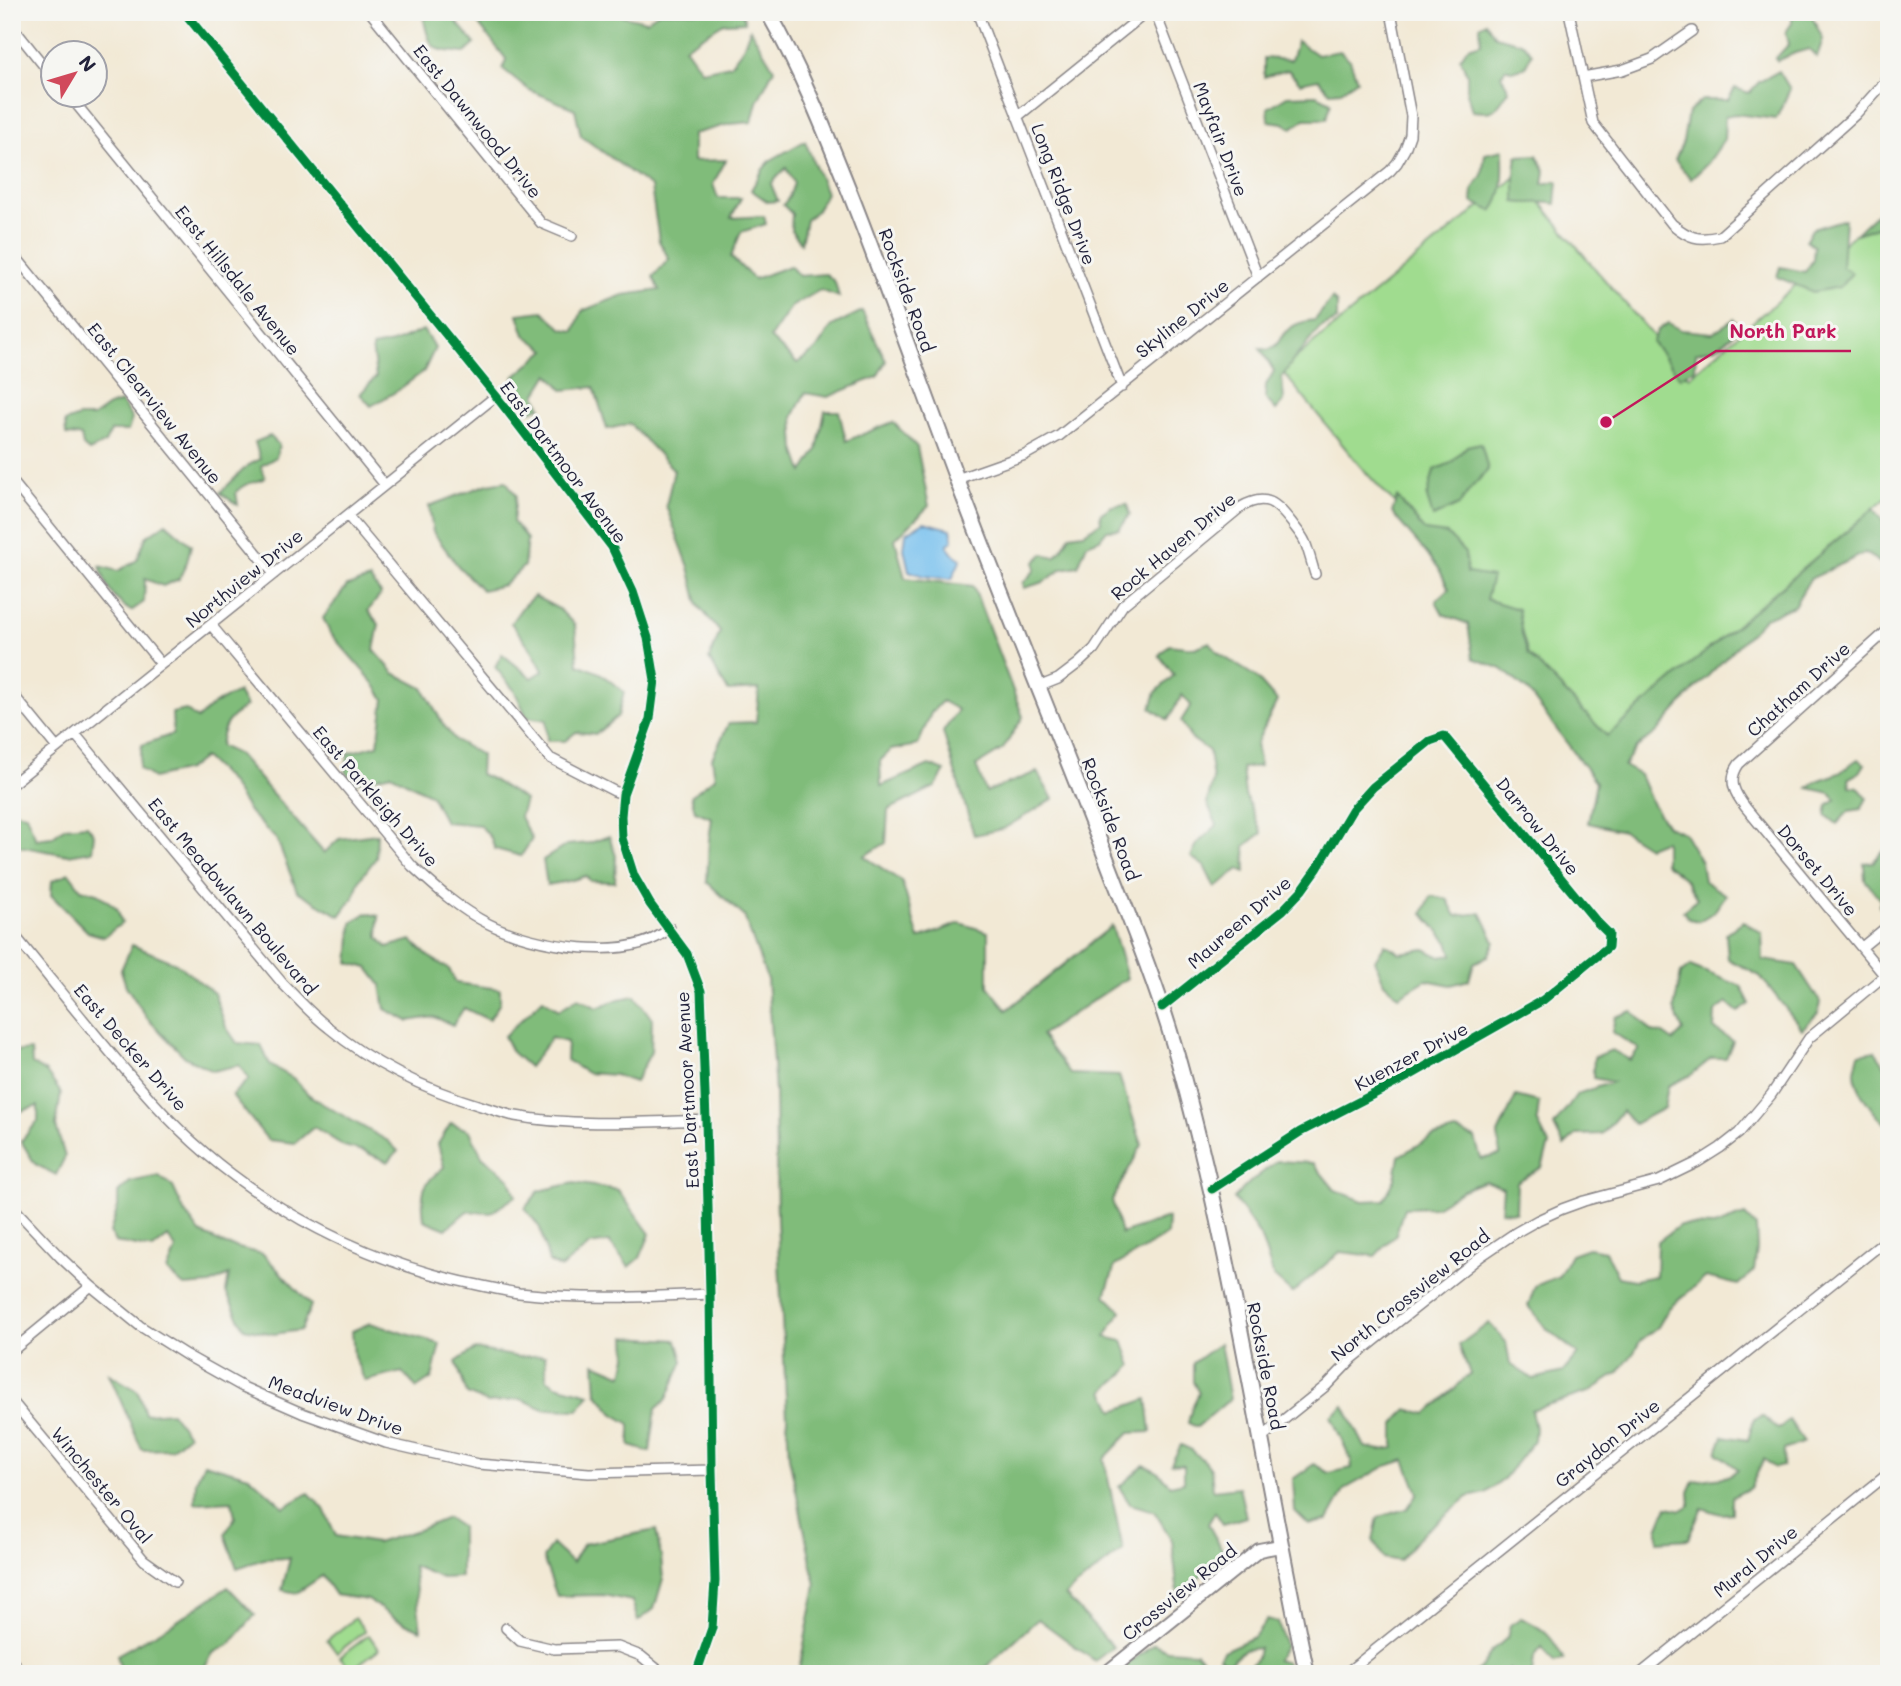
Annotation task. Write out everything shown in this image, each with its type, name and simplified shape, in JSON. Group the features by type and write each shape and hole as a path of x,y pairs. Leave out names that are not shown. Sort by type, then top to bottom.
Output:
{"main road":[{"name":"Rockside Road","path":"768,12 817,111 867,235 957,479 1162,1007 1212,1189 1307,1674"}],"street":[{"name":"East Dartmoor Avenue","path":"184,12 496,396 612,547 633,592 648,638 655,680 650,719 623,794 622,838 634,876 650,904 687,954 701,991 715,1581 712,1628 696,1674"},
{"name":"East Dawnwood Drive","path":"370,12 541,223 572,236"},
{"name":"Long Ridge Drive","path":"977,12 1122,387"},
{"path":"1017,117 1147,12"},
{"name":"Mayfair Drive","path":"1155,12 1258,277"},
{"name":"Skyline Drive","path":"957,479 1042,447 1059,436 1382,178 1397,163 1410,135 1411,116 1391,12"},
{"path":"1569,12 1593,123 1672,224 1684,234 1697,239 1720,236 1855,115 1884,83 1889,69"},
{"path":"12,26 38,58"},
{"path":"1583,77 1622,70 1652,59 1692,31"},
{"name":"East Hillsdale Avenue","path":"79,108 385,485"},
{"name":"East Clearview Avenue","path":"12,252 274,574"},
{"name":"Northview Drive","path":"12,784 496,396"},
{"path":"12,481 161,664"},
{"name":"Rock Haven Drive","path":"1038,687 1058,679 1079,663 1094,649 1123,605 1252,500 1269,500 1286,515 1305,542 1315,574"},
{"path":"348,516 550,758 623,794"},
{"name":"East Parkleigh Drive","path":"211,625 412,866 448,899 490,925 527,939 569,946 608,948 640,945 660,937 670,928"},
{"name":"Chatham Drive","path":"1733,776 1745,759 1889,629"},
{"path":"12,693 57,748"},
{"name":"East Meadowlawn Boulevard","path":"75,734 283,984 331,1030 386,1066 431,1089 513,1116 565,1122 706,1121"},
{"name":"Maureen Drive","path":"1162,1007 1283,910 1302,890 1343,823 1373,787 1430,741 1444,736"},
{"name":"Darrow Drive","path":"1444,736 1609,934"},
{"name":"Dorset Drive","path":"1733,776 1735,794 1886,978"},
{"path":"1861,947 1889,925"},
{"name":"East Decker Drive","path":"12,932 156,1105 211,1158 270,1201 315,1227 403,1266 445,1279 517,1293 593,1298 710,1294"},
{"name":"Kuenzer Drive","path":"1212,1189 1300,1132 1407,1077 1544,1000 1608,947 1609,934"},
{"name":"North Crossview Road","path":"1261,1438 1326,1385 1353,1358 1480,1256 1515,1233 1538,1220 1584,1201 1659,1181 1698,1163 1720,1148 1739,1133 1771,1095 1809,1038 1886,978"},
{"name":"Meadview Drive","path":"12,1206 91,1286 141,1325 186,1355 243,1387 302,1413 386,1443 478,1464 589,1473 712,1470"},
{"name":"Graydon Drive","path":"1346,1674 1889,1238"},
{"path":"12,1351 91,1286"},
{"name":"Winchester Oval","path":"12,1401 144,1560 175,1582"},
{"name":"Mural Drive","path":"1640,1674 1889,1473"},
{"name":"Crossview Road","path":"1105,1674 1259,1550 1280,1546"},
{"path":"506,1628 520,1641 554,1648 618,1647 641,1656 663,1674"},
{"path":"12,1661 23,1674"}],"green space":[{"path":"431,12 457,12 453,18 475,44 465,53 440,50 432,44 424,20"},
{"path":"469,12 607,12 646,21 659,12 742,12 745,22 724,23 685,47 702,71 730,65 743,48 750,29 774,69 757,102 752,122 730,124 693,134 693,161 726,160 713,184 718,198 741,198 731,218 764,216 766,224 741,232 731,257 754,279 790,266 799,276 826,274 835,282 839,297 820,290 791,307 770,338 797,363 816,350 832,326 862,311 886,361 877,377 828,397 805,393 793,417 795,449 803,472 817,450 825,411 839,411 846,441 893,422 917,447 929,506 895,539 905,578 973,586 1023,717 1003,749 976,766 986,792 1037,772 1053,799 1003,829 974,835 943,732 958,710 942,701 931,713 918,745 891,750 880,761 881,786 929,765 945,771 935,787 888,810 886,843 864,856 902,882 919,939 960,923 988,932 988,986 1007,1010 1112,926 1127,978 1041,1035 1070,1074 1119,1076 1142,1145 1112,1200 1121,1234 1168,1218 1167,1235 1115,1266 1105,1295 1121,1311 1105,1337 1123,1341 1132,1366 1104,1391 1114,1411 1147,1399 1151,1432 1129,1433 1104,1459 1123,1550 1065,1595 1113,1647 1095,1661 1038,1619 978,1674 798,1674 816,1585 789,1457 777,1221 775,1092 767,979 744,916 707,882 712,818 695,811 691,796 715,777 712,758 729,723 756,722 759,689 728,691 709,659 720,632 698,605 689,567 666,506 674,470 630,424 607,429 594,387 563,390 549,374 536,395 541,407 531,411 515,402 514,377 546,350 525,335 518,314 543,311 563,329 574,331 582,311 623,295 660,290 653,277 669,259 659,241 651,187 581,136 575,109 529,90 503,69 506,59"},
{"path":"1792,12 1810,12 1823,39 1817,57 1809,49 1777,61 1775,59 1789,44 1786,32 1792,23"},
{"path":"1486,22 1495,36 1522,43 1532,53 1525,67 1513,71 1506,68 1501,75 1509,90 1495,109 1486,112 1472,111 1467,93 1467,74 1460,58 1468,47 1481,43 1480,26"},
{"path":"1297,41 1317,55 1340,51 1350,60 1357,80 1341,91 1330,92 1318,79 1300,83 1288,70 1264,77 1264,58 1291,60"},
{"path":"1779,71 1790,89 1776,119 1735,114 1725,116 1724,140 1708,163 1691,179 1675,160 1683,142 1688,112 1702,100 1728,100 1735,88 1749,93 1759,82"},
{"path":"1317,95 1331,102 1327,119 1305,119 1292,128 1283,123 1269,121 1268,108 1287,96"},
{"path":"805,141 826,193 817,210 806,220 801,243 791,230 792,214 783,205 794,183 786,168 771,184 778,201 768,202 751,190 771,160"},
{"path":"1503,150 1502,190 1492,211 1472,202 1473,189 1482,175 1485,154"},
{"path":"1537,155 1545,171 1543,184 1558,181 1556,204 1515,202 1517,156"},
{"path":"1518,175 1689,377 1855,234 1889,223 1889,495 1607,736 1528,654 1522,634 1498,616 1360,466 1281,370"},
{"path":"1889,201 1889,223 1855,234"},
{"path":"1845,219 1842,267 1852,273 1840,287 1813,292 1777,277 1780,267 1805,272 1813,260 1814,246 1806,240 1812,229"},
{"path":"1332,298 1337,304 1337,320 1320,328 1294,359 1282,377 1284,401 1276,410 1265,398 1266,385 1274,371 1260,348 1268,350 1291,328 1302,322 1315,320"},
{"path":"1734,319 1740,327 1720,346 1696,353 1695,369 1680,377 1652,342 1658,330 1668,323 1681,330 1712,333"},
{"path":"423,330 435,348 424,371 371,406 360,394 376,377 372,347 393,343"},
{"path":"121,402 132,419 128,431 111,431 105,443 89,451 83,446 81,436 66,435 65,422 79,417 93,417 109,406"},
{"path":"270,436 279,445 276,457 261,466 265,478 246,484 236,492 238,505 220,493 247,466 260,459 255,442"},
{"path":"1481,443 1488,470 1459,505 1433,517 1427,498 1434,470 1451,463 1467,446"},
{"path":"506,481 516,495 513,522 527,539 524,566 504,585 482,590 458,566 433,532 429,506 488,484"},
{"path":"1397,497 1425,531 1447,534 1465,553 1467,573 1492,577 1486,599 1518,609 1528,654 1607,736 1874,508 1889,530 1889,561 1885,566 1865,553 1810,579 1794,606 1765,618 1657,732 1636,748 1624,766 1640,775 1652,803 1667,826 1684,833 1701,862 1704,881 1726,895 1714,912 1699,921 1689,919 1683,911 1697,899 1686,880 1665,863 1665,840 1648,847 1623,831 1588,823 1596,782 1527,690 1502,669 1473,658 1468,624 1443,614 1436,601 1449,589 1438,567 1392,513"},
{"path":"1127,504 1130,514 1119,529 1107,530 1100,539 1087,544 1078,566 1062,569 1044,582 1024,588 1023,583 1035,570 1035,562 1043,554 1055,557 1070,535 1084,533 1101,522 1100,514 1112,506"},
{"path":"166,523 191,545 187,562 179,579 163,586 145,579 144,602 131,611 111,592 100,566 118,571 137,560 146,537"},
{"path":"370,579 381,594 368,611 379,624 374,650 394,673 423,688 455,740 481,755 480,774 525,800 520,817 532,839 521,856 495,849 491,838 480,825 445,822 431,795 391,774 355,783 346,772 348,753 378,745 384,699 373,682 330,633 323,618 347,586"},
{"path":"534,596 559,609 575,625 578,664 600,673 624,692 618,716 596,734 576,732 565,741 547,741 546,720 527,717 514,690 495,667 502,654 532,678 543,671 532,650 511,623"},
{"path":"1210,642 1218,653 1256,677 1277,701 1256,744 1260,766 1242,768 1245,795 1262,833 1245,846 1246,872 1239,869 1215,888 1204,866 1191,857 1197,844 1217,825 1207,803 1213,780 1209,751 1191,738 1181,721 1191,705 1182,695 1168,720 1151,708 1156,692 1174,675 1159,655 1169,645 1195,648"},
{"path":"238,692 246,706 227,723 220,746 239,755 324,853 339,839 377,834 376,858 360,879 353,898 340,916 297,891 277,840 250,813 229,781 204,757 187,770 153,778 139,768 142,745 173,734 172,713 186,710 197,719 214,704"},
{"path":"1858,759 1865,764 1860,772 1849,778 1850,786 1858,787 1867,798 1861,809 1849,811 1837,824 1826,815 1828,805 1836,799 1830,793 1808,788 1818,780 1839,773"},
{"path":"12,811 26,814 36,839 52,837 65,827 87,825 94,834 92,851 68,855 12,845"},
{"path":"609,836 616,856 615,882 590,881 586,876 547,885 543,860 567,845 590,843"},
{"path":"1883,851 1889,858 1889,877 1882,877 1889,890 1889,907 1884,911 1879,905 1881,900 1865,880 1864,863 1873,862"},
{"path":"69,873 81,889 97,893 117,908 122,923 104,937 88,932 51,895 52,881"},
{"path":"1431,896 1447,899 1456,916 1481,913 1495,942 1488,956 1474,963 1469,980 1451,985 1426,980 1399,996 1384,983 1375,960 1385,944 1400,953 1425,949 1440,957 1452,955 1448,942 1423,913"},
{"path":"366,913 379,916 378,937 387,947 411,940 428,956 449,969 456,983 500,989 500,1003 489,1020 464,1008 453,1025 434,1017 408,1021 385,1009 381,985 368,968 349,963 352,923"},
{"path":"1743,921 1762,933 1763,960 1796,965 1820,1002 1818,1013 1802,1029 1760,976 1728,959 1726,934"},
{"path":"132,945 176,963 214,993 226,1027 237,1043 261,1045 270,1065 293,1078 321,1103 388,1141 398,1151 388,1162 344,1146 314,1127 295,1143 268,1140 232,1095 249,1079 239,1065 213,1071 185,1057 147,1018 126,986 121,970"},
{"path":"1690,966 1741,986 1750,1004 1738,1012 1727,1003 1715,1012 1714,1029 1733,1041 1726,1058 1712,1058 1691,1075 1668,1086 1664,1108 1634,1124 1622,1111 1602,1134 1576,1135 1564,1146 1554,1126 1577,1094 1612,1082 1593,1078 1594,1057 1612,1050 1630,1060 1639,1049 1612,1032 1615,1017 1632,1011 1652,1032 1663,1034 1673,1041 1683,1031 1674,1009 1681,973"},
{"path":"635,996 652,1019 651,1052 635,1082 615,1075 587,1073 566,1060 567,1042 551,1038 529,1067 512,1052 504,1036 543,999 559,1010 578,998 597,1008"},
{"path":"31,1050 32,1064 46,1072 61,1093 56,1126 65,1157 56,1175 35,1164 21,1141 38,1121 38,1106 18,1112 12,1105 12,1052"},
{"path":"1875,1051 1889,1071 1889,1126 1867,1102 1856,1079 1859,1054"},
{"path":"1516,1096 1539,1102 1537,1121 1549,1145 1542,1167 1517,1182 1516,1212 1501,1211 1503,1188 1485,1181 1463,1190 1435,1207 1404,1208 1396,1234 1375,1256 1340,1252 1292,1293 1274,1277 1260,1236 1234,1198 1277,1161 1313,1163 1335,1190 1363,1201 1384,1200 1395,1179 1399,1156 1433,1137 1456,1131 1475,1138 1481,1159 1500,1155 1498,1134"},
{"path":"451,1123 470,1131 482,1156 510,1179 516,1196 491,1213 467,1211 446,1229 424,1220 423,1195 427,1184 444,1167 438,1144"},
{"path":"159,1176 173,1187 184,1211 200,1233 226,1245 263,1254 311,1305 301,1330 274,1334 244,1328 226,1292 229,1275 210,1284 184,1286 167,1271 176,1249 168,1237 153,1249 115,1242 110,1232 118,1207 118,1193 130,1182"},
{"path":"574,1183 618,1190 650,1234 640,1258 629,1267 609,1242 590,1245 560,1268 549,1262 540,1228 525,1208 539,1191"},
{"path":"1745,1215 1756,1227 1754,1271 1738,1285 1706,1277 1669,1308 1658,1327 1640,1341 1618,1373 1589,1392 1531,1410 1535,1428 1534,1440 1503,1480 1486,1493 1468,1497 1423,1533 1399,1561 1384,1558 1373,1540 1378,1517 1407,1509 1418,1493 1405,1460 1386,1466 1345,1489 1328,1520 1309,1525 1295,1511 1293,1479 1314,1464 1329,1473 1352,1468 1331,1416 1344,1406 1365,1447 1381,1450 1394,1448 1394,1424 1407,1409 1427,1414 1470,1374 1459,1345 1489,1323 1506,1342 1510,1364 1533,1379 1563,1372 1578,1354 1548,1330 1528,1306 1535,1286 1559,1276 1571,1254 1588,1248 1605,1251 1618,1277 1634,1280 1656,1276 1657,1242 1680,1225 1714,1226"},
{"path":"370,1323 440,1344 432,1378 417,1388 402,1372 365,1381 354,1357 352,1331"},
{"path":"626,1337 677,1340 683,1361 667,1399 656,1409 650,1452 630,1446 630,1424 615,1415 597,1393 595,1363 623,1375 627,1356"},
{"path":"1220,1343 1230,1399 1197,1427 1188,1423 1199,1393 1193,1382 1193,1363"},
{"path":"475,1349 518,1357 545,1355 547,1379 556,1385 590,1394 578,1410 544,1409 521,1399 488,1403 467,1394 456,1362"},
{"path":"109,1374 138,1391 145,1414 171,1412 188,1435 171,1449 142,1450"},
{"path":"1762,1416 1778,1429 1789,1420 1804,1442 1784,1450 1783,1466 1775,1468 1764,1459 1750,1488 1732,1497 1732,1513 1721,1514 1702,1508 1688,1539 1658,1541 1658,1529 1667,1507 1682,1510 1690,1505 1689,1492 1694,1481 1730,1476 1738,1469 1717,1453 1723,1436 1748,1440 1754,1419"},
{"path":"1181,1445 1192,1450 1211,1468 1213,1490 1239,1487 1246,1517 1223,1524 1215,1512 1208,1524 1225,1555 1178,1595 1172,1540 1154,1511 1130,1504 1119,1487 1144,1465 1158,1472 1170,1485 1184,1482 1184,1465 1171,1464"},
{"path":"204,1463 249,1476 284,1507 309,1493 324,1509 336,1536 376,1543 447,1518 461,1527 461,1577 442,1578 413,1566 421,1630 396,1619 368,1600 335,1595 322,1576 297,1593 282,1590 290,1558 264,1559 237,1568 225,1534 235,1517 232,1501 195,1503 196,1481"},
{"path":"656,1530 663,1579 654,1609 638,1621 632,1601 603,1595 557,1596 543,1558 552,1544 572,1563 583,1544"},
{"path":"228,1587 255,1615 229,1645 213,1653 201,1674 122,1674 117,1655 174,1623"},
{"path":"355,1618 365,1631 337,1653 327,1640"},
{"path":"1521,1618 1547,1634 1564,1660 1554,1663 1542,1647 1534,1657 1532,1674 1513,1674 1509,1668 1501,1674 1474,1674 1492,1651 1507,1638 1510,1625"},
{"path":"1267,1619 1278,1622 1285,1646 1276,1660 1287,1663 1288,1674 1246,1674 1257,1658 1259,1648 1243,1650 1229,1663 1219,1657 1223,1651 1254,1637"},
{"path":"369,1635 379,1649 351,1670 340,1657"},
{"path":"1154,1644 1167,1650 1196,1652 1216,1674 1115,1674"}],"water":[{"path":"924,522 951,529 953,540 947,545 952,553 961,559 952,579 924,576 909,571 904,549 906,533"}],"cycle path":[{"path":"184,12 496,396 612,547 633,592 648,638 655,680 650,719 623,794 622,838 634,876 650,904 687,954 701,991 715,1581 712,1628 696,1674"},
{"path":"1162,1007 1283,910 1302,890 1352,810 1373,787 1430,741 1444,736 1609,934 1608,947 1543,1000 1407,1077 1300,1132 1212,1189"}],"place":[{"name":"North Park","path":"1606,422"}]}
